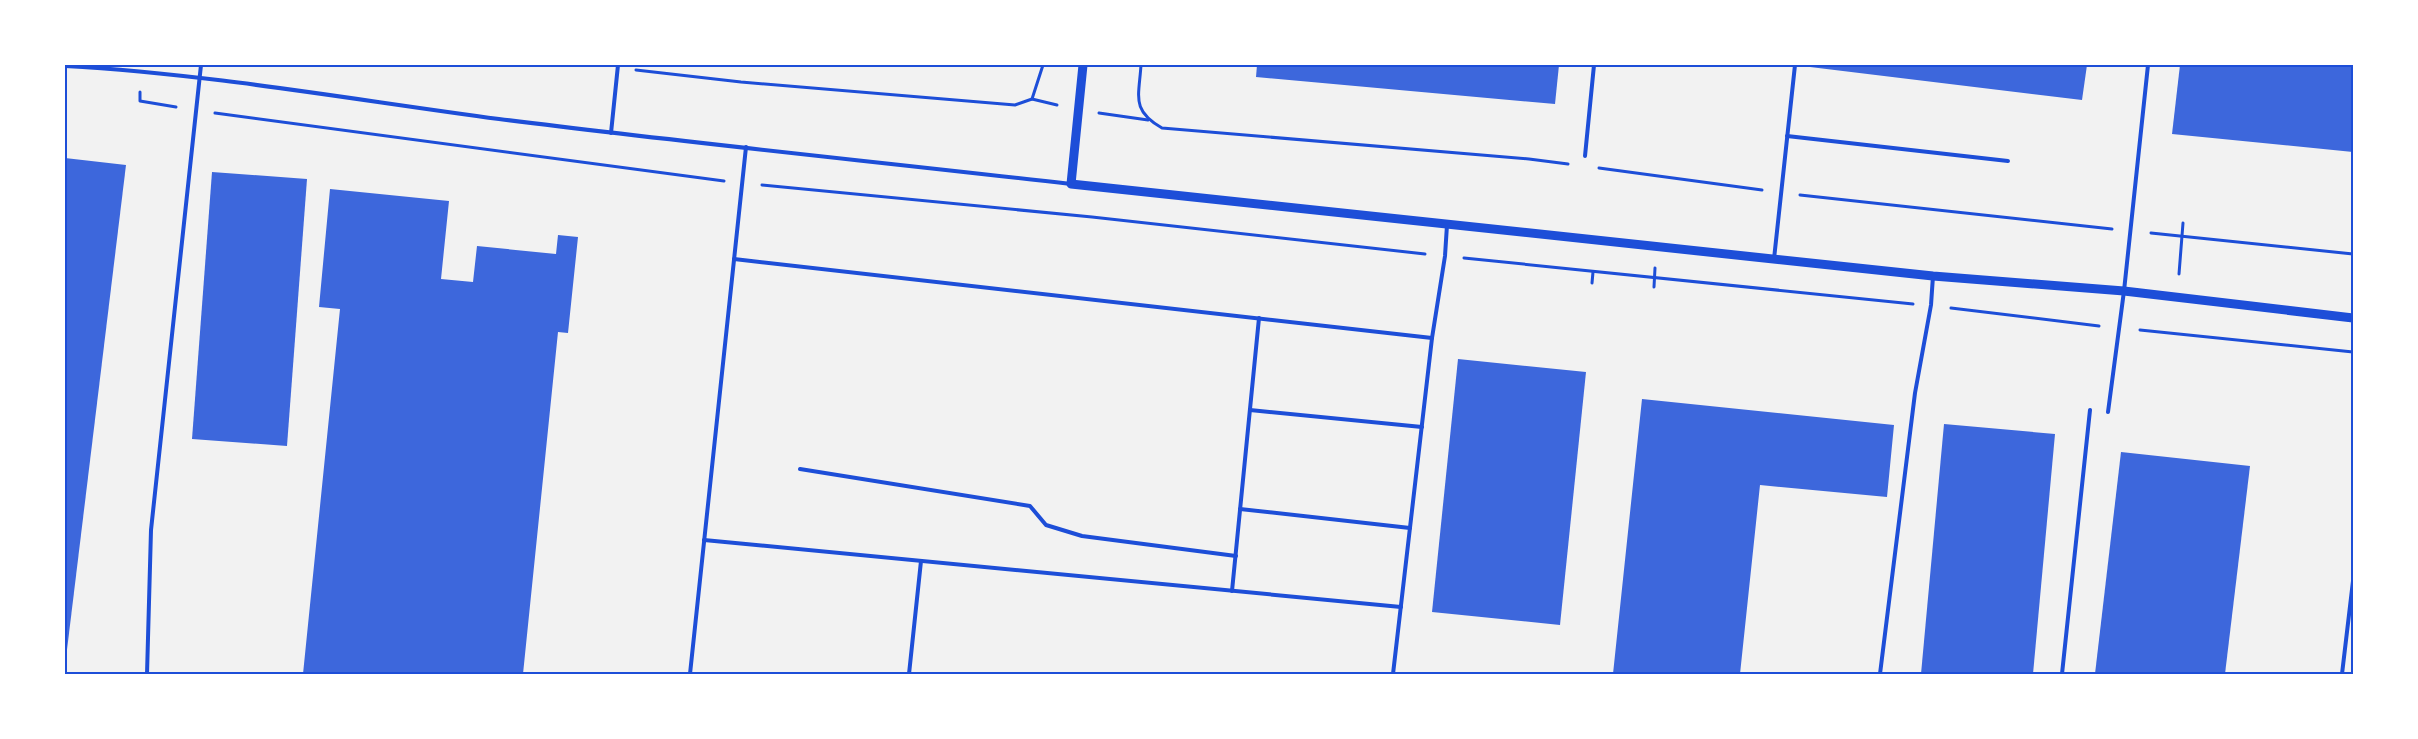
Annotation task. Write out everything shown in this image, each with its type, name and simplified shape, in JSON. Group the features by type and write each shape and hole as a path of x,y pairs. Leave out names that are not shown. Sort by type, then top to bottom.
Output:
{"street":[{"path":"1083,65 1072,184 1933,276 2124,291 2353,318"}],"lane":[{"path":"146,674 151,530 201,65"},
{"path":"1585,156 1594,65"},
{"path":"1774,259 1795,65"},
{"path":"2108,412 2131,231 2148,65"},
{"path":"65,66 200,79 611,133 1072,184"},
{"path":"611,133 618,66"},
{"path":"1787,136 2008,161"},
{"path":"690,674 746,147"},
{"path":"1393,674 1432,338 1445,256 1447,224"},
{"path":"734,259 1432,338"},
{"path":"1880,674 1916,393 1931,305 1933,276"},
{"path":"1232,591 1259,318"},
{"path":"1250,410 1422,427"},
{"path":"2062,674 2090,410"},
{"path":"800,469 1030,506 1046,525 1082,536 1236,556"},
{"path":"1240,509 1410,528"},
{"path":"704,540 1400,607"},
{"path":"909,674 921,561"},
{"path":"2342,674 2353,581"}],"path":[{"path":"618,66 741,82 1015,106 1032,99 1044,65"},
{"path":"1142,65 1139,106 1148,120 1162,128 1529,159 1577,165"},
{"path":"141,72 140,101 196,111 742,183 1092,216 1593,272 1931,305 2118,328 2353,352"},
{"path":"1597,168 1781,192 2353,254"},
{"path":"2177,297 2183,222"},
{"path":"1592,282 1593,272"}],"building":[{"path":"1257,65 1559,65 1555,104 1256,77"},
{"path":"1810,65 2087,65 2082,100 1810,67"},
{"path":"2180,65 2353,65 2353,152 2172,134"},
{"path":"65,158 126,165 66,658 65,658"},
{"path":"212,172 307,179 287,446 192,439"},
{"path":"330,189 449,201 441,279 473,282 477,246 556,254 558,235 578,237 568,333 558,332 523,674 303,674 340,309 319,307"},
{"path":"1458,359 1586,372 1560,625 1432,612"},
{"path":"1642,399 1894,425 1887,497 1760,485 1740,674 1613,674"},
{"path":"1944,424 2055,434 2033,674 1921,674"},
{"path":"2121,452 2250,466 2225,674 2095,674"}]}
